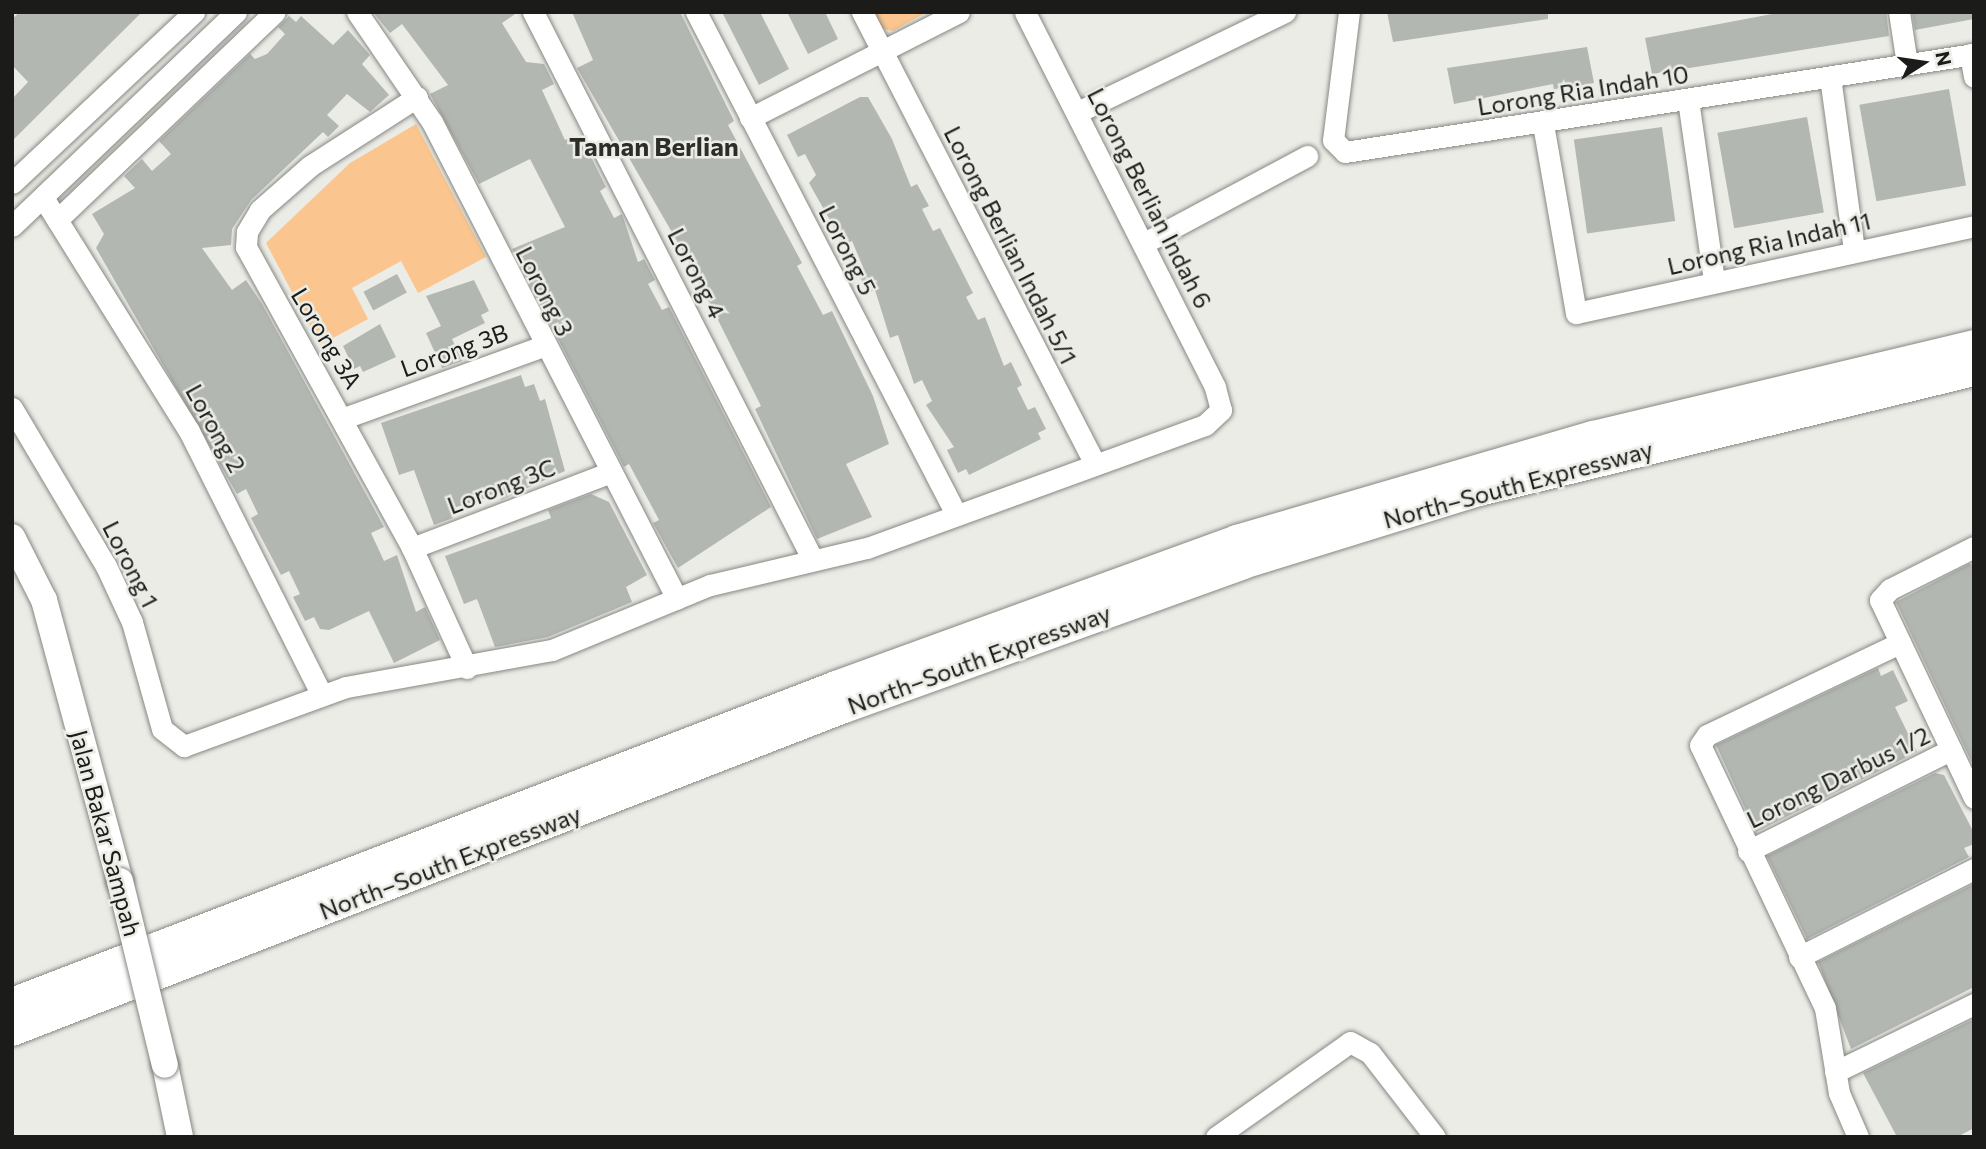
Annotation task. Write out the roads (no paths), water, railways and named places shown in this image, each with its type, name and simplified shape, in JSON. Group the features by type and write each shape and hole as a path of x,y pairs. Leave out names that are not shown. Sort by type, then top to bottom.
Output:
{"highway":[{"name":"North–South Expressway","path":"12,1003 836,686 1237,540 1593,436 1974,345"},
{"name":"North–South Expressway","path":"12,1031 844,708 1295,547 1479,491 1974,371"}],"main road":[{"name":"Jalan Bakar Sampah","path":"12,537 48,612 120,881 180,1137"}],"street":[{"path":"12,183 194,12"},
{"path":"12,226 44,199 236,12"},
{"path":"57,219 275,12"},
{"name":"Lorong 3","path":"357,12 417,97 608,473 677,599"},
{"name":"Lorong 4","path":"533,12 813,560"},
{"name":"Lorong 5","path":"696,12 955,512"},
{"name":"Lorong Berlian Indah 5/1","path":"862,12 1095,464"},
{"path":"750,118 959,12"},
{"name":"Lorong Berlian Indah 6","path":"1025,12 1144,243 1221,410 1205,425 1095,464"},
{"path":"1078,112 1285,12"},
{"name":"Lorong Ria Indah 10","path":"1349,12 1333,140 1339,150 1543,124 1972,54"},
{"path":"1899,12 1907,64"},
{"path":"1972,54 1974,76"},
{"path":"1829,78 1854,249"},
{"name":"Lorong 3A","path":"417,97 310,166 260,210 247,232 250,262 344,418 412,548 467,668"},
{"path":"1688,100 1714,281"},
{"name":"Lorong Ria Indah 11","path":"1543,124 1576,313 1854,249 1974,226"},
{"path":"1144,243 1307,156"},
{"name":"Lorong 2","path":"44,199 189,431 321,694"},
{"name":"Lorong 3B","path":"344,418 543,346"},
{"name":"Lorong 1","path":"12,408 106,565 132,622 162,729 184,746 321,694"},
{"path":"321,694 552,650 677,599 813,560 867,548 955,512 1095,464"},
{"name":"Lorong 3C","path":"412,548 608,473"},
{"path":"1974,547 1890,589 1880,600 1974,798"},
{"path":"1858,1137 1835,1072 1825,1008 1748,851 1700,745 1707,735 1900,643"},
{"name":"Lorong Darbus 1/2","path":"1748,851 1951,750"},
{"path":"1799,957 1974,869"},
{"path":"1835,1072 1974,1004"},
{"path":"1216,1137 1350,1042 1370,1053 1428,1134"}],"district":[{"name":"Taman Berlian","path":"654,146"}]}
